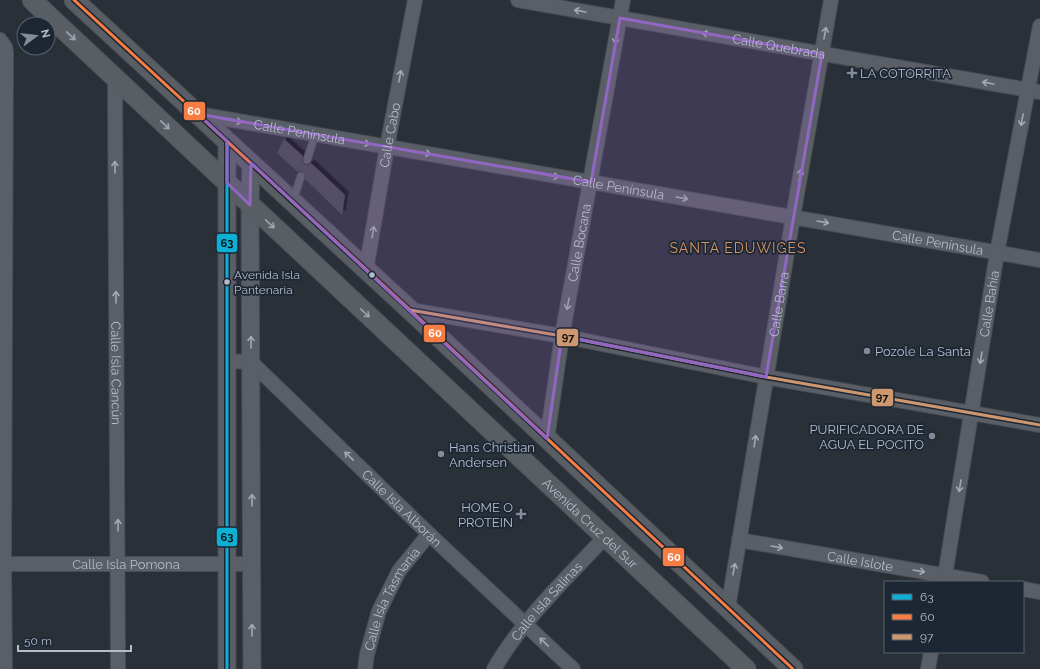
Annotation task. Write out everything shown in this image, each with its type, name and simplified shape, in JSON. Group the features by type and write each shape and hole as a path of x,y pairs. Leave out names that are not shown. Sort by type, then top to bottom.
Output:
{"main road":[{"name":"Avenida Cruz del Sur","path":"32,0 746,669"},
{"path":"74,0 293,201 793,669"}],"street":[{"name":"Calle Cabo","path":"366,270 387,147 415,0"},
{"name":"Calle Quebrada","path":"518,0 1034,91"},
{"name":"Calle Bocana","path":"547,439 562,336 623,0"},
{"name":"Calle Barra","path":"728,608 793,217 831,0"},
{"name":"Calle Bahía","path":"944,579 997,252 1034,91 1040,26"},
{"path":"3,46 2,564 5,669"},
{"name":"Calle Isla Cancún","path":"115,78 118,669"},
{"name":"Calle Península","path":"198,114 1040,260"},
{"path":"227,141 227,669"},
{"path":"251,163 252,669"},
{"path":"410,310 562,336 766,377 1040,425"},
{"path":"226,361 251,362"},
{"name":"Calle Isla Alborán","path":"251,362 429,534 573,669"},
{"name":"Calle Isla Tasmania","path":"365,669 367,654 379,611 399,571 429,534"},
{"name":"Calle Isla Salinas","path":"494,669 525,624 605,537"},
{"name":"Calle Islote","path":"739,540 944,579 969,581"},
{"name":"Calle Isla Pomona","path":"2,564 252,564"},
{"path":"1024,589 1040,592"},
{"path":"928,669 931,653"}],"lane":[{"path":"307,160 315,135"},
{"path":"293,201 301,176"}],"highlighted area":[{"path":"620,18 822,54 766,377 562,336 547,439 251,163 250,205 227,183 227,141 198,114 591,182"}],"building":[{"path":"284,139 303,156 302,161 304,164 308,165 311,163 345,195 342,215 305,179 306,175 304,172 298,172 277,153"}],"transit line":[{"name":"60","path":"74,0 410,310 793,669"},
{"name":"63","path":"227,141 227,669"},
{"name":"97","path":"410,310 562,336 766,377 1040,425"}],"place":[{"name":"LA COTORRITA","path":"852,73"},
{"name":"Avenida Isla Pantenaria","path":"227,282"},
{"name":"Pozole La Santa","path":"867,351"},
{"name":"PURIFICADORA DE AGUA EL POCITO","path":"932,436"},
{"name":"Hans Christian Andersen","path":"441,454"},
{"name":"HOME O PROTEIN","path":"521,514"}],"district":[{"name":"SANTA EDUWIGES","path":"738,248"}]}
